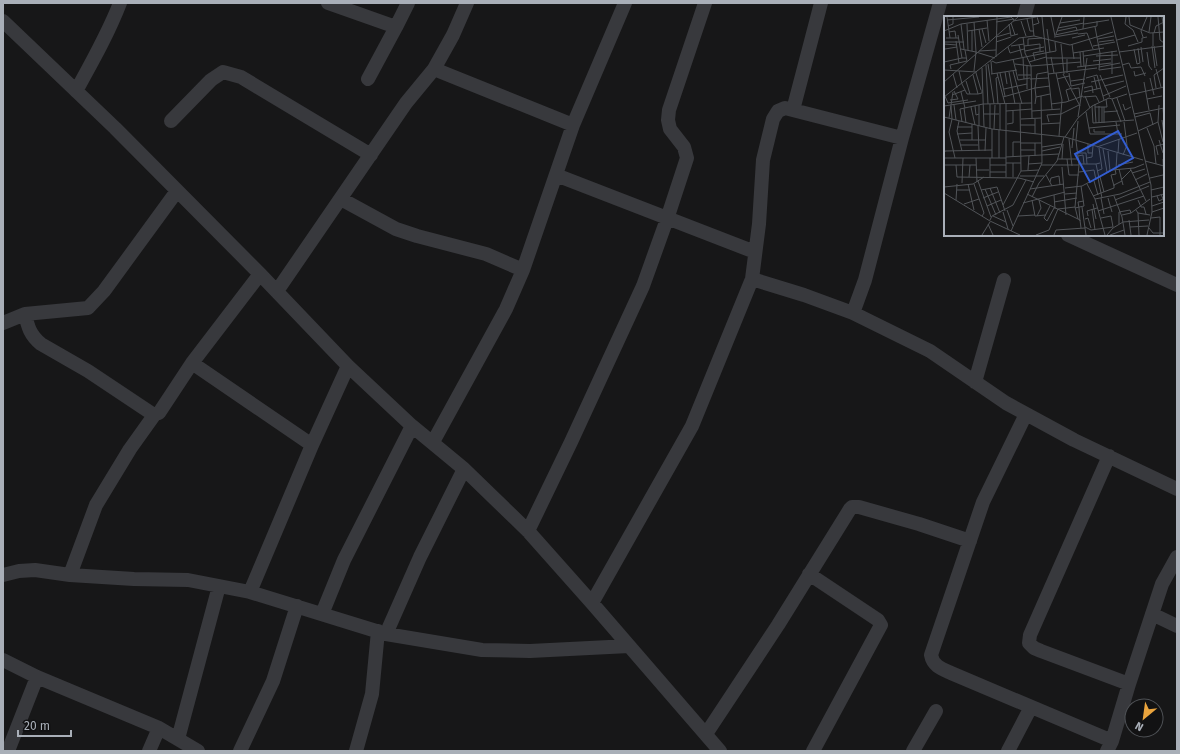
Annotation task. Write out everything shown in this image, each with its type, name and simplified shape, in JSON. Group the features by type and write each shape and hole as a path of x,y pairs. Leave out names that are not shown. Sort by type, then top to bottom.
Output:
{"street":[{"path":"76,90 102,43 120,3"},
{"path":"328,3 396,27"},
{"path":"368,79 408,3"},
{"path":"277,291 406,103 434,69 453,35 467,3"},
{"path":"433,442 506,309 523,270 573,125 625,3"},
{"path":"528,531 643,286 667,219 687,158 684,147 670,129 668,120 669,110 705,3"},
{"path":"793,110 821,3"},
{"path":"853,313 865,280 902,138 940,3"},
{"path":"1024,16 1028,3"},
{"path":"3,20 76,90 277,291 348,366 412,426 464,469 528,531 720,751"},
{"path":"434,69 573,125"},
{"path":"171,121 211,80 223,72 241,77 371,155"},
{"path":"592,603 692,426 752,279 759,224 763,160 772,119 778,111 785,108 902,138"},
{"path":"556,175 755,252"},
{"path":"3,323 25,314 88,308 104,291 177,191"},
{"path":"341,199 396,229 486,254 523,270"},
{"path":"1070,236 1177,285"},
{"path":"70,575 96,505 130,448 155,414 159,412 192,363 260,274"},
{"path":"752,279 804,295 853,313 930,351 1006,403 1074,440 1177,489"},
{"path":"975,382 1004,280"},
{"path":"25,314 28,329 34,339 88,371 151,413 155,414"},
{"path":"192,363 312,446"},
{"path":"250,592 312,446 348,366"},
{"path":"1026,414 983,502 931,656 932,661 939,667 951,673 1031,707 1110,746 1162,584 1177,556"},
{"path":"322,614 344,560 412,426"},
{"path":"1108,456 1030,635 1029,643 1034,648 1041,651 1129,684"},
{"path":"356,751 372,694 382,633 464,469"},
{"path":"706,734 778,625 838,526 852,507 919,524 970,541"},
{"path":"3,575 19,571 35,570 70,575 134,579 188,580 250,592 382,633 482,650 530,651 629,646"},
{"path":"809,574 874,616 881,625 813,751"},
{"path":"178,739 219,586"},
{"path":"240,751 273,681 297,606"},
{"path":"1152,614 1177,626"},
{"path":"3,660 38,677 159,728 198,751"},
{"path":"8,751 38,677"},
{"path":"1008,751 1031,707"},
{"path":"913,751 936,711"},
{"path":"149,751 159,728"}]}
